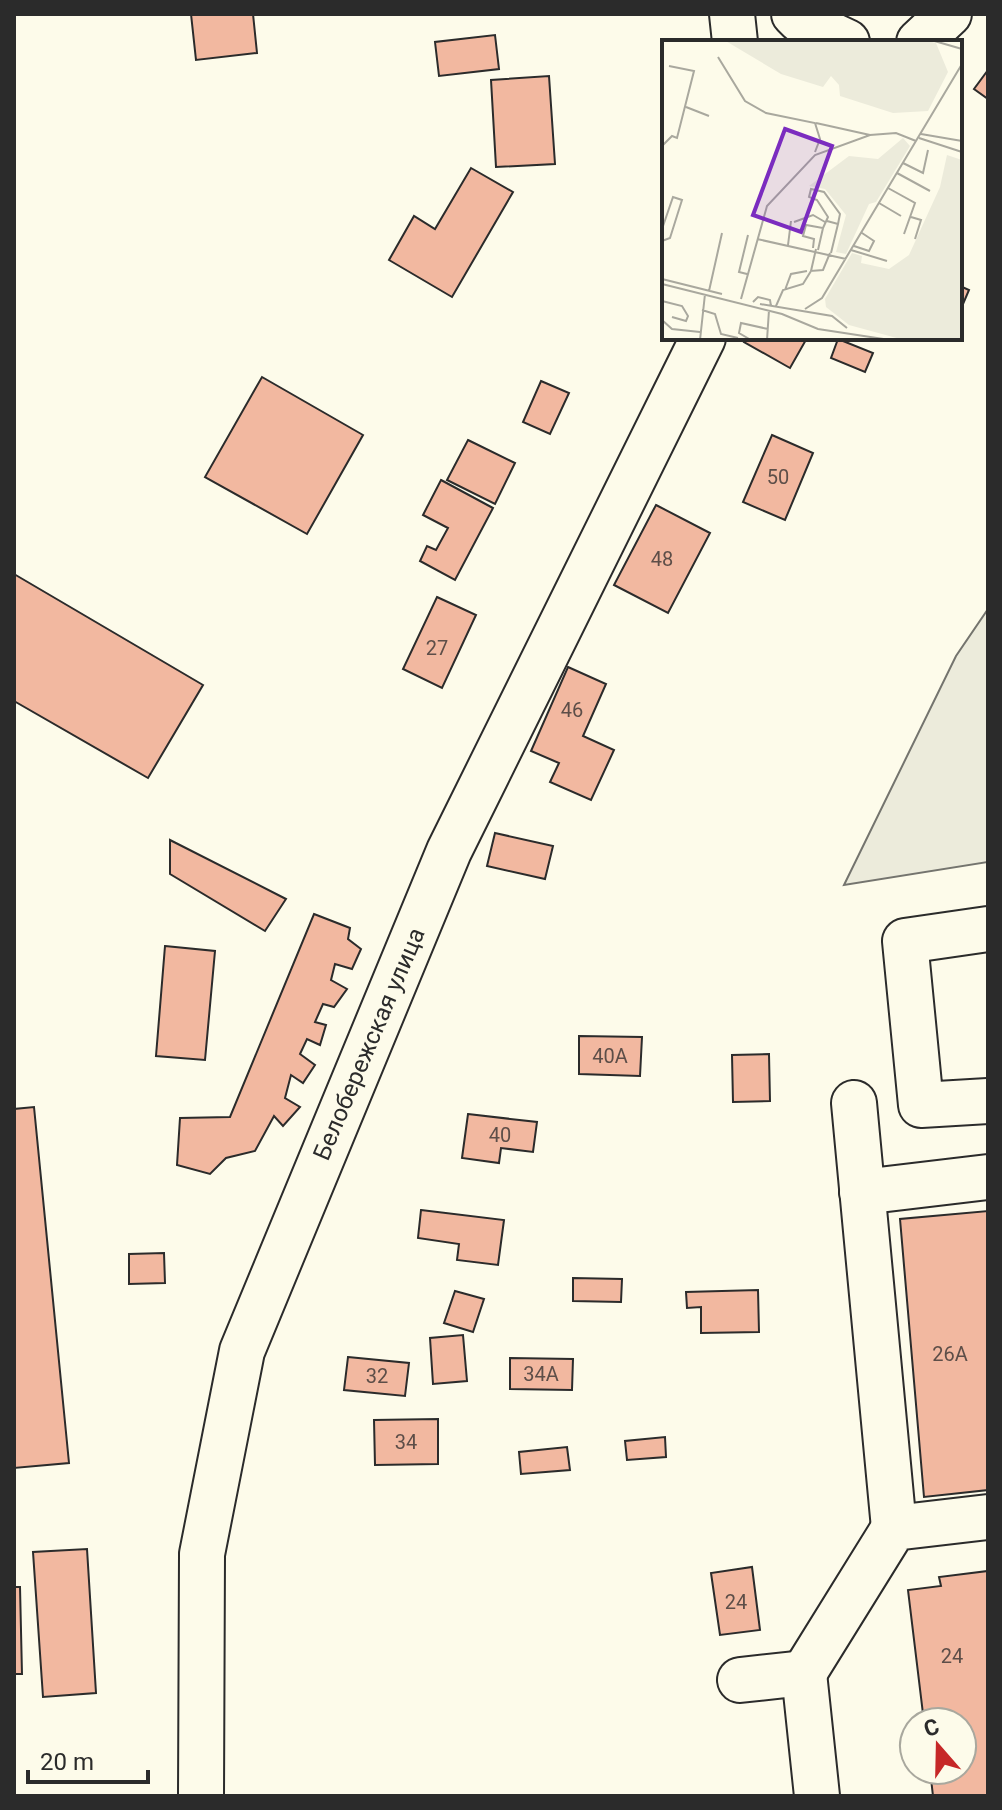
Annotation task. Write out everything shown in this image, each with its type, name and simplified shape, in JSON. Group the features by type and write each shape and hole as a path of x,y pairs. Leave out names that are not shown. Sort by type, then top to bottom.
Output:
{"street":[{"path":"732,14 735,40"},
{"path":"794,14 800,20 843,40"},
{"path":"921,40 949,14"},
{"name":"Белобережская улица","path":"201,1796 202,1554 242,1351 449,851 702,340"},
{"path":"988,929 905,941 921,1105 988,1101"},
{"path":"817,1796 804,1673 894,1528 854,1103"},
{"path":"862,1192 988,1177"},
{"path":"894,1528 988,1517"},
{"path":"740,1680 804,1673"}],"shaded area":[{"path":"988,609 988,862 844,885 956,656"}],"building":[{"path":"191,14 253,14 257,53 196,60"},
{"path":"495,35 499,69 439,76 435,42"},
{"path":"988,70 988,99 974,89"},
{"path":"549,76 555,164 496,167 491,80"},
{"path":"471,168 513,192 452,297 389,260 414,216 435,229"},
{"path":"962,287 969,290 962,306"},
{"path":"745,340 806,340 790,368"},
{"path":"838,340 873,353 865,372 831,358"},
{"path":"262,377 363,435 307,534 205,477"},
{"path":"541,381 569,393 550,434 523,422"},
{"path":"772,435 813,453 785,520 743,502"},
{"path":"468,440 515,463 495,504 447,480"},
{"path":"441,480 493,508 455,580 420,561 427,546 436,550 448,528 423,515"},
{"path":"656,505 710,533 668,613 614,585"},
{"path":"14,574 203,685 148,778 14,701"},
{"path":"437,597 476,615 442,688 403,669"},
{"path":"568,667 606,684 583,736 614,750 591,800 550,782 559,763 531,751"},
{"path":"495,833 553,846 545,879 487,866"},
{"path":"170,840 286,899 265,931 170,874"},
{"path":"314,914 350,928 348,939 361,949 352,969 335,964 331,980 347,989 334,1007 323,1004 315,1022 326,1025 320,1045 307,1039 300,1054 315,1065 303,1083 291,1075 285,1098 300,1107 283,1126 274,1116 255,1151 226,1158 210,1174 177,1165 180,1118 230,1117"},
{"path":"165,946 215,951 205,1060 156,1056"},
{"path":"579,1036 642,1037 640,1076 579,1074"},
{"path":"769,1054 770,1101 733,1102 732,1055"},
{"path":"34,1107 69,1463 14,1468 14,1109"},
{"path":"468,1114 537,1122 533,1152 501,1148 499,1163 462,1158"},
{"path":"421,1210 504,1220 498,1265 457,1260 459,1244 418,1238"},
{"path":"988,1211 988,1490 924,1497 900,1219"},
{"path":"164,1253 165,1283 129,1284 129,1254"},
{"path":"573,1278 622,1279 621,1302 573,1301"},
{"path":"758,1290 759,1332 701,1333 701,1307 687,1308 686,1292"},
{"path":"455,1291 484,1299 473,1332 444,1323"},
{"path":"463,1335 467,1381 433,1384 430,1338"},
{"path":"348,1357 409,1363 405,1396 344,1390"},
{"path":"510,1358 573,1359 572,1390 510,1389"},
{"path":"438,1419 438,1464 375,1465 374,1420"},
{"path":"665,1437 666,1457 627,1460 625,1441"},
{"path":"567,1447 570,1470 521,1474 519,1452"},
{"path":"87,1549 96,1693 43,1697 33,1552"},
{"path":"752,1567 760,1630 720,1635 711,1573"},
{"path":"988,1571 988,1796 933,1796 932,1786 978,1786 978,1706 922,1706 908,1590 941,1586 939,1577"},
{"path":"14,1587 20,1587 22,1674 14,1674"}]}
